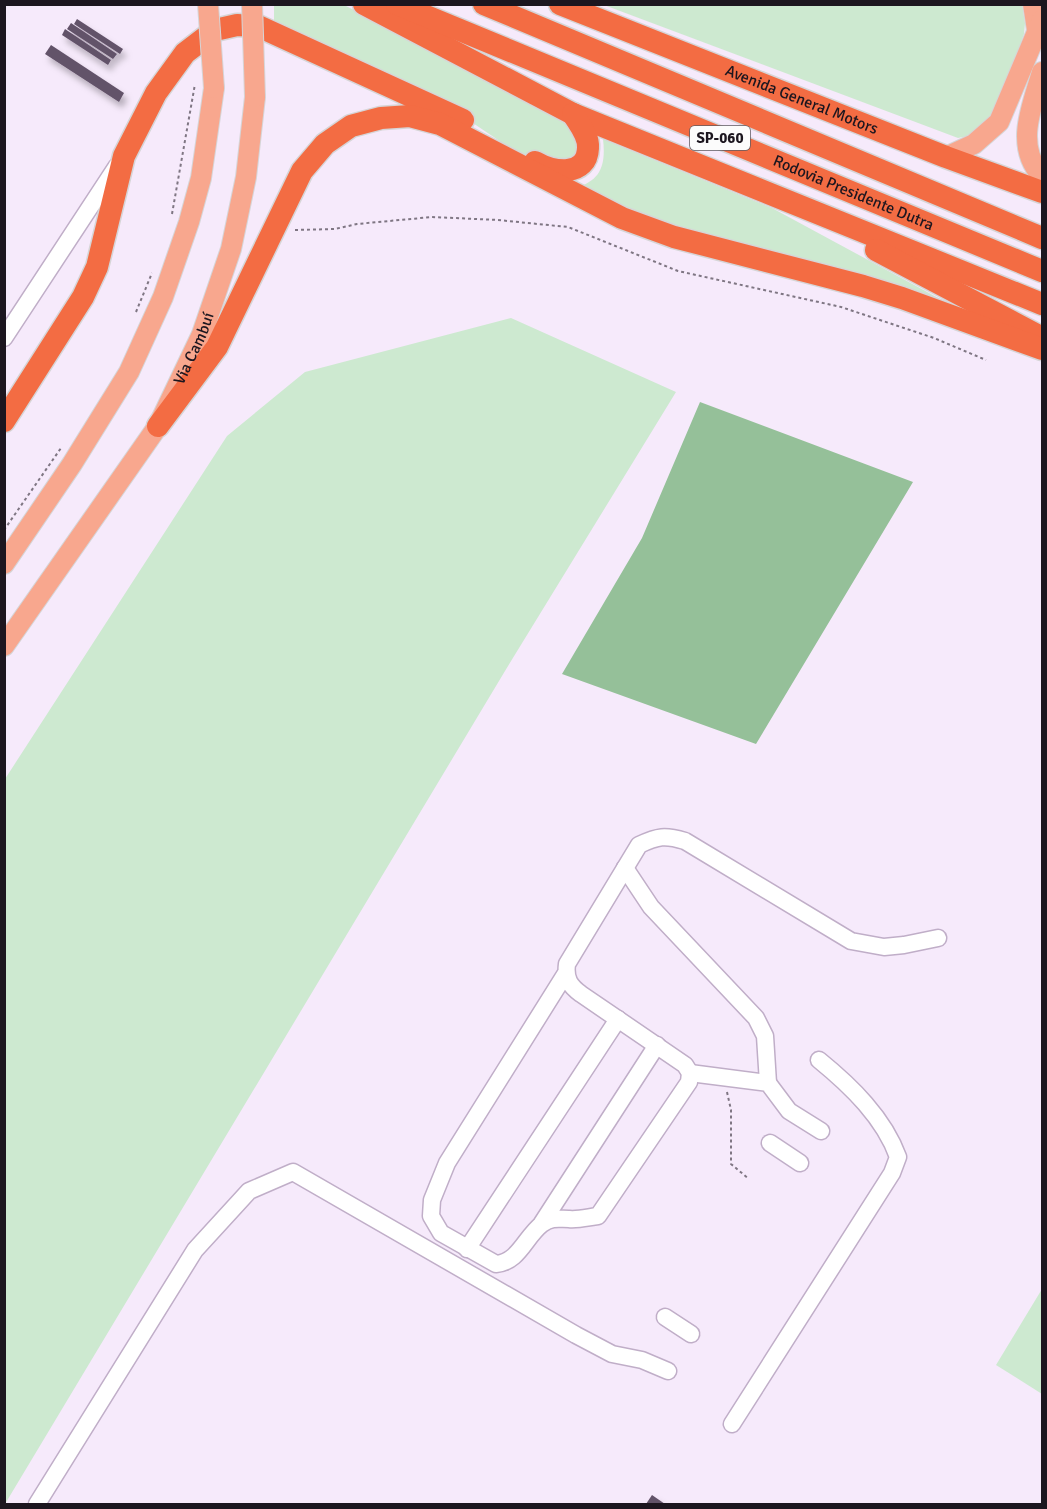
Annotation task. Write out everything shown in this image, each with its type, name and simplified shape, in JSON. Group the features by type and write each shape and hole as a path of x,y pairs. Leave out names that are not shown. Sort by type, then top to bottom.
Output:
{"highway":[{"path":"364,4 573,114 1042,304"},
{"name":"Rodovia Presidente Dutra","path":"397,4 1042,271"},
{"name":"Rodovia Presidente Dutra","path":"484,4 1042,238"},
{"name":"Avenida General Motors","path":"560,4 946,157 1042,192"},
{"path":"4,421 83,297 97,267 124,156 156,93 184,52 215,30 237,25 258,26 464,120 541,166 574,170 585,162 588,149 586,135 573,114"},
{"path":"158,426 217,347 302,171 325,144 351,126 381,118 410,116 440,124 622,218 664,234 731,254 863,286 1042,349"},
{"path":"761,189 1042,338"}],"main road":[{"path":"4,564 72,464 129,372 163,297 189,222 201,177 208,4"},
{"name":"Via Cambuí","path":"4,646 158,426 202,334 231,249 246,177 255,97 252,4"},
{"path":"946,157 974,144 999,122 1040,25 1033,4"},
{"path":"1042,72 1026,125 1027,146 1042,176"}],"lane":[{"path":"199,4 237,25"},
{"path":"4,338 124,156"},
{"path":"657,1045 542,1224 513,1258 496,1264 441,1233 431,1216 432,1200 447,1163 566,973 567,964 639,845 655,837 669,836 685,841 851,941 884,947 938,938"},
{"path":"625,868 651,907 756,1018 765,1036 768,1083 789,1111 821,1131"},
{"path":"542,1224 557,1217 570,1220 598,1216 689,1082 690,1073 685,1065 573,988 566,973"},
{"path":"467,1249 618,1018"},
{"path":"732,1424 892,1173 898,1157 892,1141 850,1085 819,1060"},
{"path":"690,1073 768,1083"},
{"path":"770,1143 800,1163"},
{"path":"37,1504 195,1251 249,1191 293,1172 576,1335 612,1354 642,1360 668,1371"},
{"path":"665,1317 691,1334"}],"path":[{"path":"172,213 205,86"},
{"path":"274,231 335,229 357,224 432,217 498,220 568,227 678,271 841,307 934,338 986,360"},
{"path":"135,314 152,272"},
{"path":"4,530 64,443"},
{"path":"724,1078 731,1110 731,1164 749,1179"}],"green space":[{"path":"1022,4 1024,34 996,111 973,135 958,138 604,5"},
{"path":"274,5 344,5 444,55 573,114 585,162 541,166 461,115 274,29"},
{"path":"603,139 772,208 955,307 724,249 575,188 591,181 600,171 604,157"},
{"path":"511,318 676,392 505,671 5,1504 5,779 227,436 305,372"},
{"path":"700,402 913,482 756,744 562,674 642,538"},
{"path":"1042,1289 1042,1394 996,1365"}],"building":[{"path":"77,19 123,49 120,54 74,24"},
{"path":"71,23 117,54 113,59 67,29"},
{"path":"65,29 111,60 108,65 62,35"},
{"path":"51,45 124,93 119,102 45,54"},
{"path":"652,1495 665,1504 646,1504"}]}
